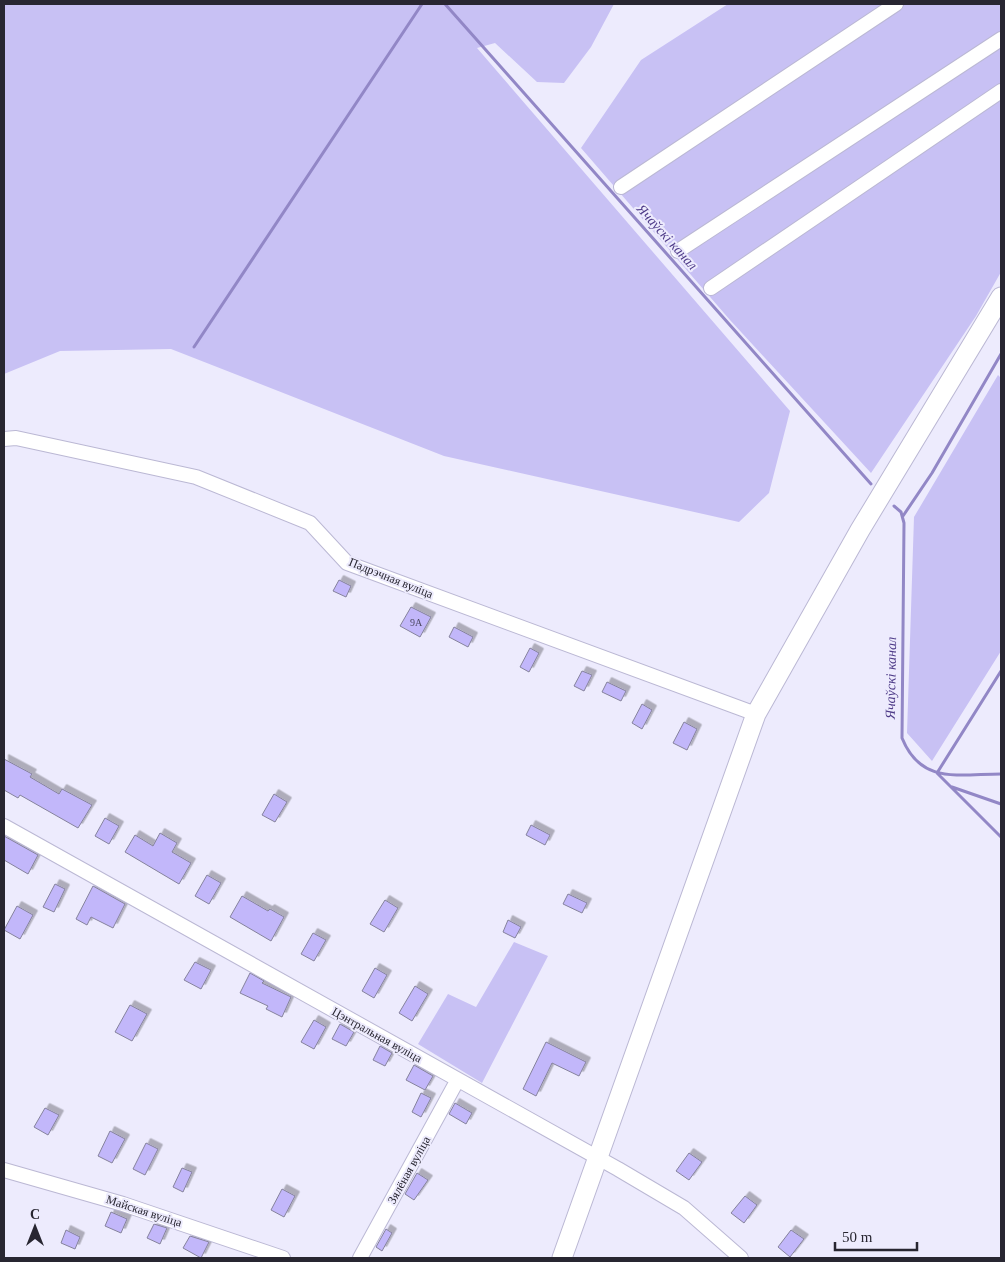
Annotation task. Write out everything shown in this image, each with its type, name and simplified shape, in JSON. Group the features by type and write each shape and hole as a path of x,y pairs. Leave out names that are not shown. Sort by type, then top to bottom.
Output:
{"main road":[{"path":"562,1258 756,714 865,523 1001,297"}],"street":[{"path":"621,187 896,4"},
{"path":"678,250 1001,39"},
{"path":"710,288 1001,92"},
{"name":"Падрэчная вуліца","path":"4,439 16,438 196,477 310,523 347,563 756,714"},
{"name":"Цэнтральная вуліца","path":"4,826 684,1208 741,1258"},
{"name":"Зялёная вуліца","path":"360,1258 458,1081"},
{"name":"Майская вуліца","path":"4,1170 123,1204 283,1258"}],"shaded area":[{"path":"4,4 614,4 591,47 564,83 537,82 495,43 477,48 790,411 769,493 739,522 444,456 171,349 60,351 4,374"},
{"path":"728,4 1001,4 1001,272 976,316 871,473 730,320 581,148 641,60"},
{"path":"998,375 1001,378 1001,651 932,761 907,733 914,517"},
{"path":"514,942 548,956 482,1083 418,1044 448,994 476,1007"}],"building":[{"path":"339,580 351,586 346,597 333,591"},
{"path":"411,607 431,617 420,637 400,626"},
{"path":"454,627 473,637 468,647 449,637"},
{"path":"530,648 539,653 529,672 520,667"},
{"path":"582,671 592,675 584,691 574,686"},
{"path":"607,682 626,691 621,701 602,692"},
{"path":"642,704 652,710 642,729 632,723"},
{"path":"684,722 697,729 687,750 673,743"},
{"path":"4,759 32,774 30,777 59,794 62,789 92,805 78,828 20,795 18,798 4,790"},
{"path":"274,794 287,802 275,822 262,815"},
{"path":"105,818 119,826 109,844 95,836"},
{"path":"531,825 550,835 545,845 526,835"},
{"path":"160,833 177,843 172,852 191,863 179,884 125,852 135,835 153,846"},
{"path":"4,836 38,855 28,874 4,860"},
{"path":"207,875 221,883 209,904 195,896"},
{"path":"55,884 65,889 54,912 43,907"},
{"path":"93,886 125,904 113,928 91,917 87,925 76,919"},
{"path":"568,894 587,903 582,913 563,904"},
{"path":"242,896 268,911 270,909 284,917 271,941 230,917"},
{"path":"385,900 398,908 384,932 370,924"},
{"path":"17,906 33,915 20,939 4,930"},
{"path":"508,920 521,927 515,938 503,932"},
{"path":"313,933 326,940 314,961 301,954"},
{"path":"195,962 211,970 201,989 184,980"},
{"path":"375,968 387,975 374,998 362,991"},
{"path":"250,973 264,981 262,983 291,997 282,1017 266,1009 268,1006 240,993"},
{"path":"415,986 428,994 412,1021 399,1013"},
{"path":"130,1005 147,1014 132,1041 115,1032"},
{"path":"314,1020 326,1027 314,1049 301,1042"},
{"path":"340,1024 354,1032 346,1046 332,1039"},
{"path":"546,1042 586,1062 579,1076 552,1063 536,1096 523,1089"},
{"path":"380,1046 392,1053 385,1066 373,1060"},
{"path":"414,1065 433,1076 425,1090 406,1080"},
{"path":"421,1093 431,1098 421,1117 412,1112"},
{"path":"455,1103 472,1113 466,1124 449,1114"},
{"path":"45,1108 59,1115 48,1135 34,1127"},
{"path":"110,1131 125,1139 112,1163 98,1156"},
{"path":"146,1143 158,1149 145,1175 133,1169"},
{"path":"689,1153 702,1162 689,1180 676,1171"},
{"path":"182,1168 192,1172 183,1192 173,1187"},
{"path":"417,1173 428,1180 414,1200 405,1194"},
{"path":"282,1189 295,1196 284,1217 271,1210"},
{"path":"745,1196 757,1205 744,1223 731,1213"},
{"path":"111,1212 127,1219 121,1233 105,1226"},
{"path":"154,1224 167,1228 160,1244 147,1238"},
{"path":"386,1229 392,1233 382,1251 376,1247"},
{"path":"66,1230 80,1237 75,1249 61,1243"},
{"path":"791,1230 804,1239 790,1257 778,1247"},
{"path":"190,1236 209,1242 201,1258 183,1248"}],"waterway":[{"path":"194,347 422,4"},
{"name":"Ячаўскі канал","path":"445,4 871,484"},
{"path":"903,516 932,473 1001,354"},
{"name":"Ячаўскі канал","path":"894,506 901,512 904,523 902,738 910,753 931,770 943,774 956,775 1001,774"},
{"path":"1001,671 937,773 1001,837"},
{"path":"952,787 1001,804"}]}
